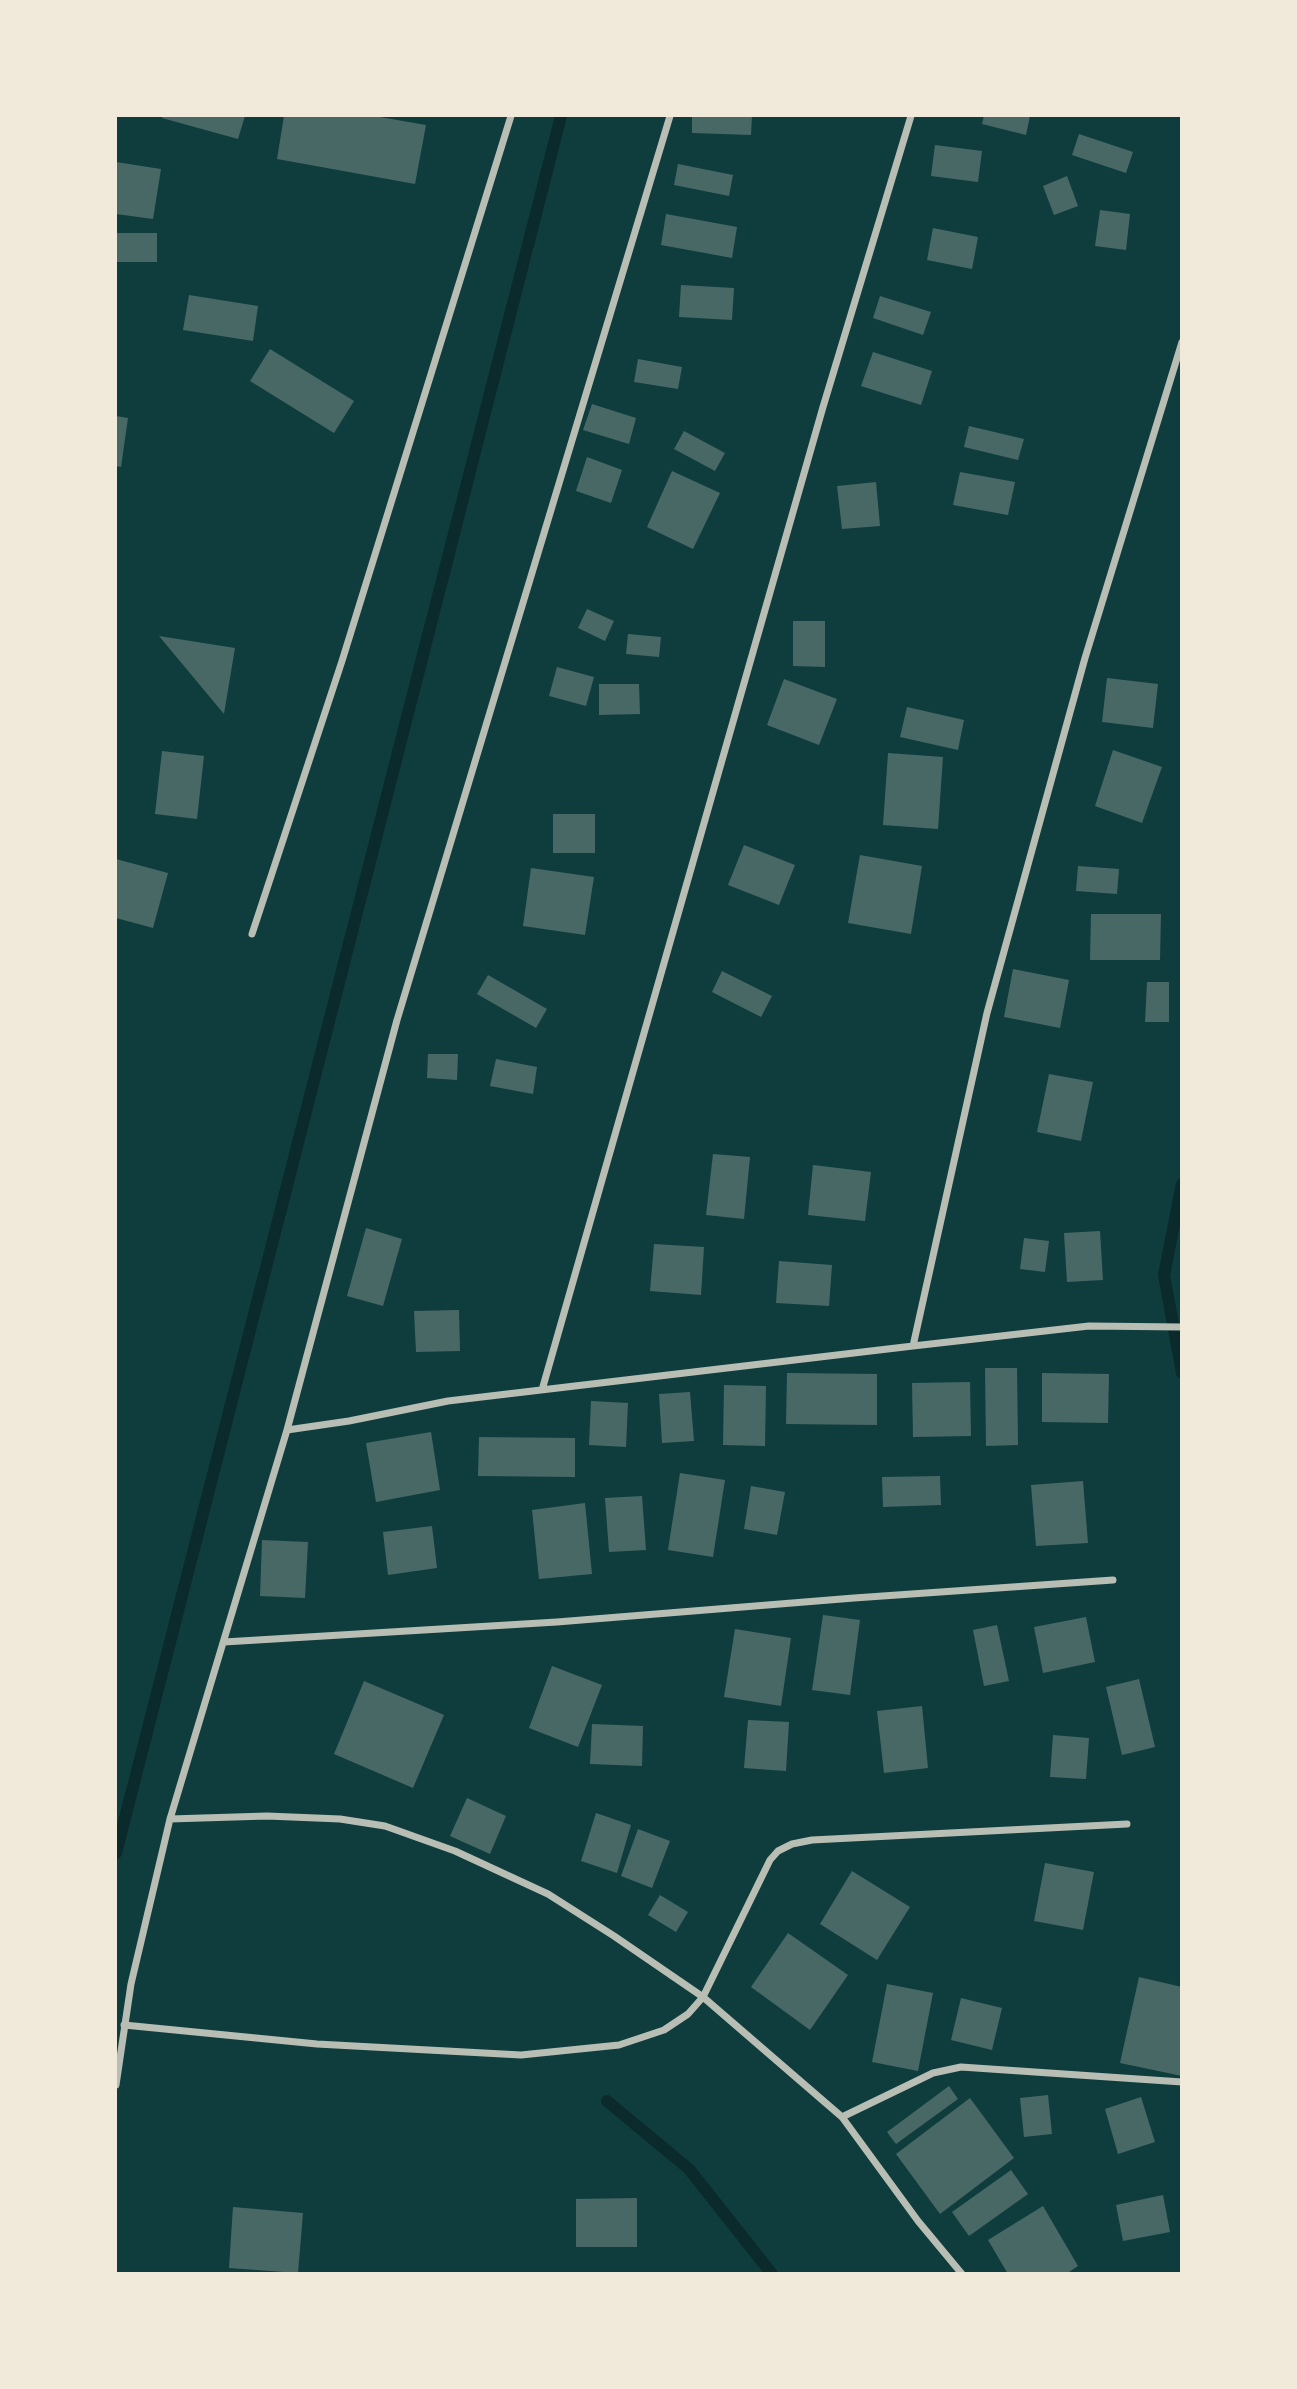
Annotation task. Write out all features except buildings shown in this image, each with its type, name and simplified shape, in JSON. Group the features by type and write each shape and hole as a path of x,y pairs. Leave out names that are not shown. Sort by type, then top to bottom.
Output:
{"street":[{"path":"252,934 342,662 511,116"},
{"path":"116,2085 124,2025 170,1819 287,1430 397,1020 670,116"},
{"path":"542,1390 819,420 911,116"},
{"path":"913,1346 990,1000 1084,658 1181,342"},
{"path":"287,1430 349,1421 448,1401 913,1346 1089,1326 1181,1326"},
{"path":"225,1642 556,1622 1113,1580"},
{"path":"170,1819 279,1816 340,1819 385,1826 455,1851 548,1894 703,1997 842,2117 918,2221 961,2273"},
{"path":"124,2025 317,2043 521,2055 619,2045 664,2030 688,2014 703,1997 770,1860 778,1851 792,1843 1127,1824"},
{"path":"842,2117 933,2073 961,2067 1181,2082"}],"waterway":[{"path":"116,1853 561,116"},
{"path":"1182,1184 1164,1275 1182,1373"},
{"path":"607,2101 689,2169 772,2274"}]}
